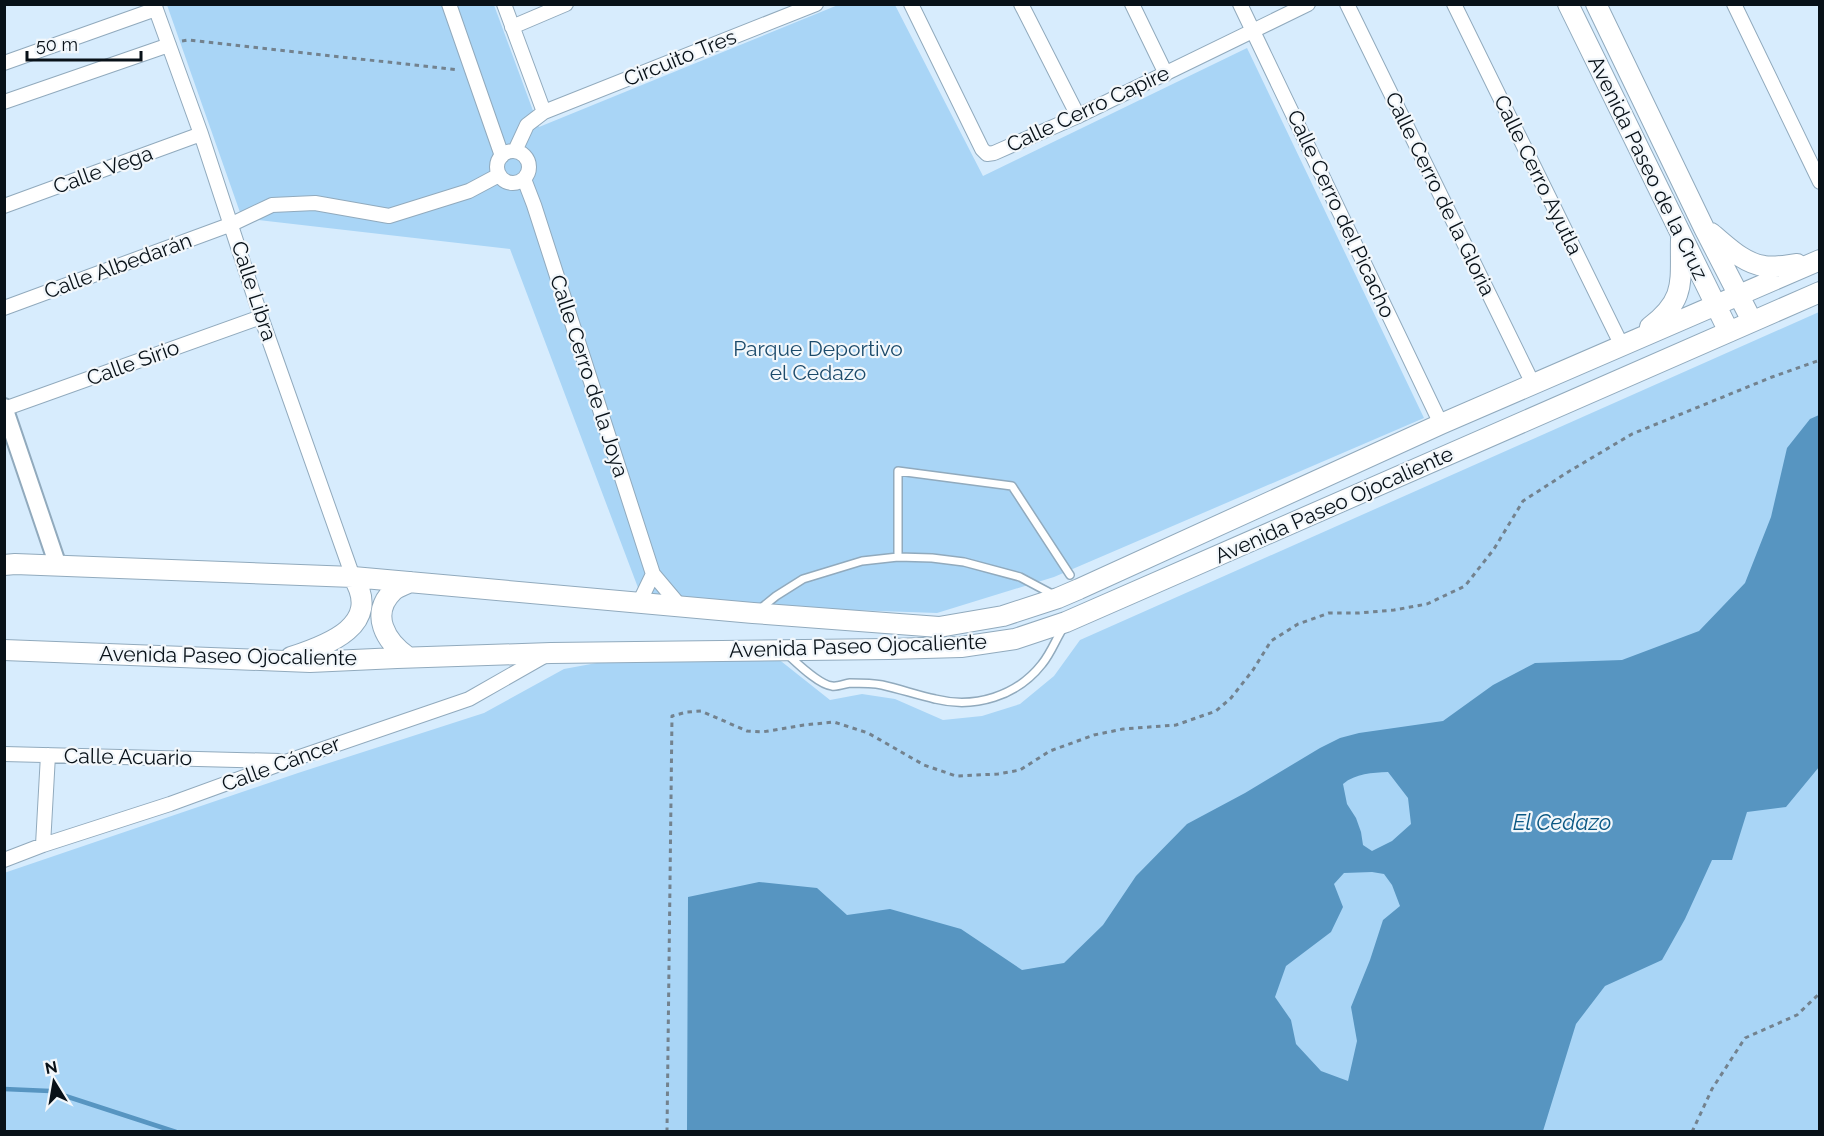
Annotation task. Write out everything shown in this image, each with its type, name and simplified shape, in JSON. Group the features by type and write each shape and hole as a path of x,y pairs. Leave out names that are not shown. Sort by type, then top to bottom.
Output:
{"main road":[{"name":"Avenida Paseo de la Cruz","path":"1568,4 1729,332"},
{"name":"Avenida Paseo de la Cruz","path":"1596,4 1704,228 1752,321"},
{"path":"1704,228 1739,256 1765,267 1816,262"},
{"path":"1627,343 1665,316 1674,303 1680,288 1681,236"},
{"name":"Avenida Paseo Ojocaliente","path":"10,565 353,577 753,614 939,627 1003,616 1058,598 1441,424 1816,262"},
{"name":"Avenida Paseo Ojocaliente","path":"4,650 310,662 551,653 961,647 1015,639 1066,622 1820,292"},
{"path":"280,661 308,652 337,638 353,627 363,603 360,589 353,577"},
{"path":"408,657 396,649 385,633 381,618 383,604 394,590 410,582"}],"street":[{"path":"449,4 472,71 508,154"},
{"path":"504,4 544,112 527,125 508,154 498,162 499,176 504,181 518,182 524,179 529,166 522,154 508,154"},
{"path":"512,27 566,4"},
{"name":"Circuito Tres","path":"544,112 816,4"},
{"name":"Calle Cerro Capire","path":"910,4 982,149 987,154 1078,116 1308,4"},
{"path":"1021,4 1078,116"},
{"path":"1132,4 1166,74"},
{"name":"Calle Cerro del Picacho","path":"1240,4 1441,424"},
{"name":"Calle Cerro de la Gloria","path":"1347,4 1533,384"},
{"name":"Calle Cerro Ayutla","path":"1454,4 1627,343"},
{"path":"1734,4 1820,182"},
{"path":"4,63 155,7"},
{"name":"Calle Libra","path":"155,7 353,577"},
{"path":"4,102 169,45"},
{"name":"Calle Vega","path":"4,206 201,134"},
{"name":"Calle Albedarán","path":"4,308 232,224 272,205 315,203 389,216 469,191 499,176"},
{"name":"Calle Cerro de la Joya","path":"524,179 653,574"},
{"name":"Calle Sirio","path":"5,408 261,317"},
{"path":"5,408 58,566"},
{"path":"639,603 653,574 680,606"},
{"name":"Calle Cáncer","path":"4,860 469,699 551,653"},
{"name":"Calle Acuario","path":"4,754 288,761"},
{"path":"43,845 48,755"}],"lane":[{"path":"898,557 898,471 1012,486 1070,575"},
{"path":"753,614 803,579 862,561 898,557 964,562 1020,577 1058,598"},
{"path":"783,651 813,676 831,686 850,683 880,684 938,700 977,702 993,698 1030,677 1043,663 1066,622"}],"path":[{"path":"169,45 188,40 472,71"},
{"path":"668,1131 672,717 687,712 701,711 747,731 762,732 834,722 868,733 924,765 956,776 998,774 1020,770 1050,751 1094,735 1123,729 1176,725 1216,711 1231,698 1253,670 1271,641 1298,624 1329,613 1394,610 1427,604 1465,586 1494,549 1523,501 1632,434 1820,360"},
{"path":"1692,1131 1712,1089 1745,1038 1797,1015 1820,993"}],"green space":[{"name":"Parque Deportivo el Cedazo","path":"167,5 494,5 539,127 838,5 895,5 983,176 1247,48 1424,418 1054,577 937,613 792,608 640,593 510,249 242,218"},
{"path":"1819,312 1819,1131 5,1131 4,873 298,773 484,713 564,669 651,653 777,658 830,700 862,694 895,699 943,720 982,716 1020,704 1054,676 1080,640"}],"water":[{"name":"El Cedazo","path":"1819,415 1819,767 1786,807 1747,812 1732,860 1712,860 1685,919 1662,960 1605,986 1576,1024 1543,1131 687,1131 688,897 759,882 817,888 847,915 890,909 961,929 1022,970 1064,963 1103,925 1136,876 1187,824 1245,793 1320,748 1340,738 1359,733 1443,721 1493,685 1535,663 1622,660 1699,631 1745,583 1771,517 1787,448 1810,419","holes":["1388,772 1408,798 1411,824 1392,841 1372,851 1363,845 1356,818 1347,804 1343,784 1348,780 1370,773","1344,873 1384,874 1392,885 1400,906 1383,920 1351,1007 1357,1041 1348,1081 1321,1071 1296,1044 1291,1020 1275,997 1286,966 1331,932 1343,907 1334,884"]}],"waterway":[{"name":"El Cedazo","path":"4,1089 50,1091 176,1132"}]}
